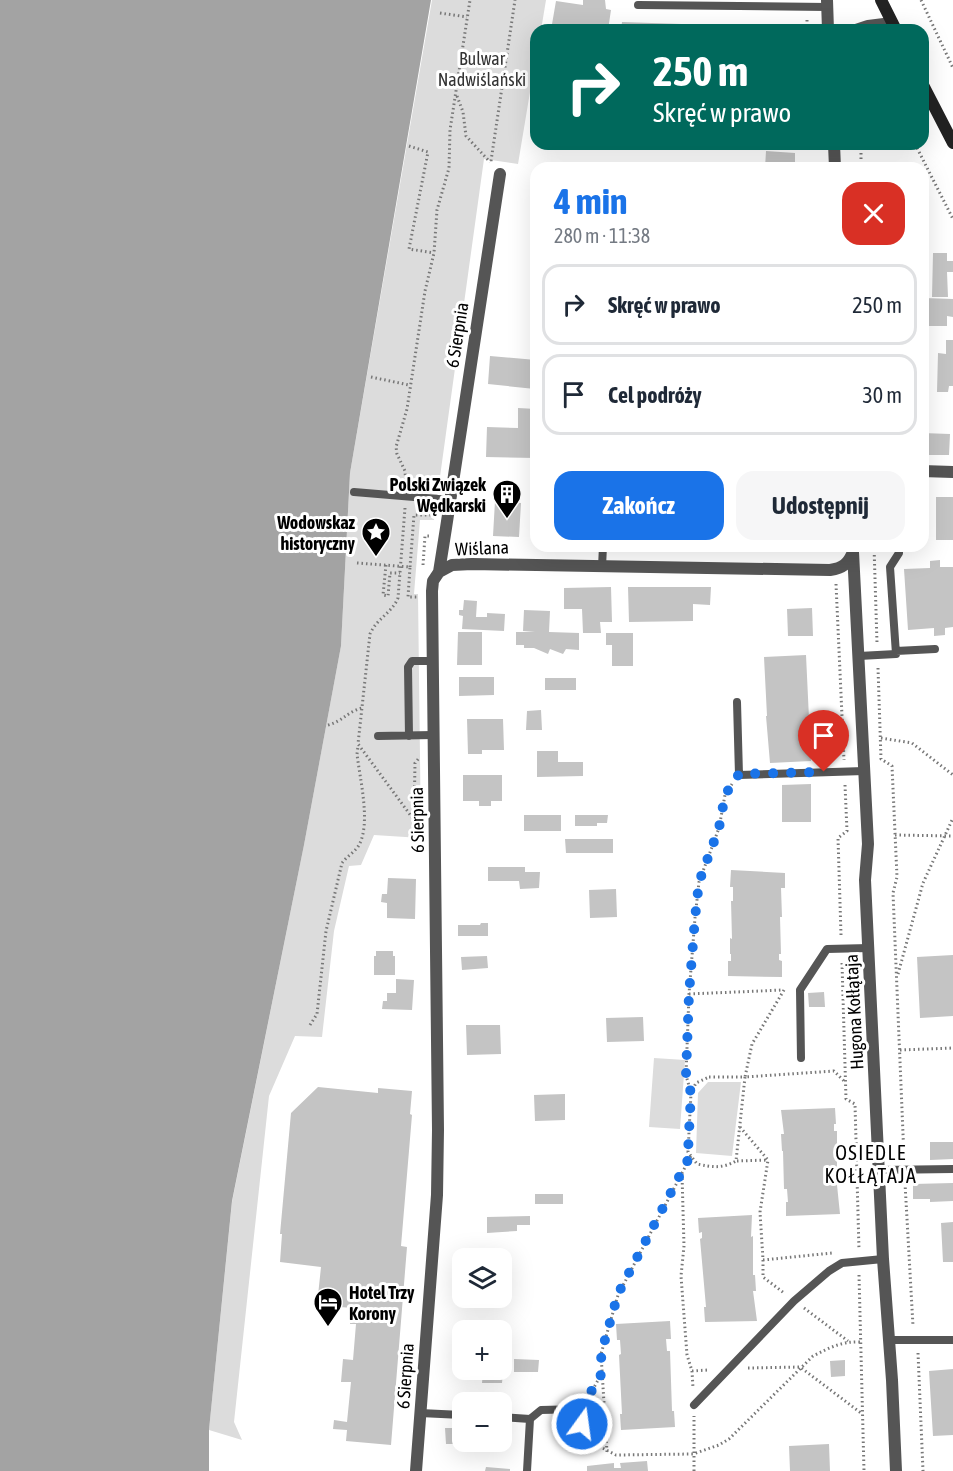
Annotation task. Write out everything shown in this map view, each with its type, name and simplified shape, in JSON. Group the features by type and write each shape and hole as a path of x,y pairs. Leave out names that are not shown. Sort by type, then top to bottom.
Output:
{"main road":[{"path":"881,0 893,24"},
{"path":"929,97 953,143"}],"street":[{"path":"827,4 828,24"},
{"name":"6 Sierpnia","path":"416,1471 437,1195 432,591 433,581 439,572 500,174"},
{"path":"929,471 953,472"},
{"name":"Wiślana","path":"439,572 452,565 472,564 830,570 842,568 852,553"},
{"name":"Hugona Kołłątaja","path":"852,553 868,844 866,880 883,1259 896,1471"}],"lane":[{"path":"638,5 827,4"},
{"path":"354,492 450,500"},
{"path":"602,567 603,552"},
{"path":"896,651 890,567 899,552"},
{"path":"859,656 935,649"},
{"path":"409,736 408,667 412,661 432,661"},
{"path":"737,702 739,774 864,771"},
{"path":"378,736 433,735"},
{"path":"801,1058 800,990 827,949 869,948"},
{"path":"879,1170 953,1169"},
{"path":"694,1405 794,1301 829,1270 842,1263 883,1259"},
{"path":"888,1340 953,1340"},
{"path":"512,1418 530,1419 541,1410 581,1409"},
{"path":"420,1413 452,1415"},
{"path":"526,1471 530,1419"}],"path":[{"path":"310,1025 316,1014 327,931 342,863 357,848 363,835 365,821 357,754 370,634 374,624 395,605 398,598 406,496 405,471 396,447 407,409 425,291 434,253 437,210 449,168 450,130 470,0"},
{"path":"921,0 953,68"},
{"path":"440,13 467,16"},
{"path":"457,94 463,112 466,136 500,174"},
{"path":"409,146 428,152 409,249 434,253"},
{"path":"929,172 953,219"},
{"path":"371,377 409,385"},
{"path":"420,597 408,597 414,515 436,516"},
{"path":"874,552 882,759 892,766 897,878 893,893 904,1169 914,1340 919,1356 923,1471"},
{"path":"357,563 410,567"},
{"path":"387,565 383,595 388,596 390,573 400,573"},
{"path":"829,579 836,581 845,771 847,831 837,838 846,1099 855,1104 864,1471"},
{"path":"328,725 342,721 350,711 362,708"},
{"path":"881,738 912,743 953,775"},
{"path":"358,744 414,820"},
{"path":"739,774 725,795 719,828 699,882 689,994 686,1075 691,1093 688,1152 697,1164 714,1168 727,1166 736,1161 768,1160"},
{"path":"897,978 923,883 953,818"},
{"path":"895,835 953,836"},
{"path":"736,1161 752,1044 783,990"},
{"path":"689,994 800,990"},
{"path":"900,1050 953,1048"},
{"path":"691,1093 696,1083 709,1077 834,1071 845,1082"},
{"path":"740,1126 768,1160 760,1212 763,1260 837,1253"},
{"path":"607,1452 601,1354 618,1294 690,1156"},
{"path":"682,1173 684,1246 681,1276 687,1355 692,1371 694,1471"},
{"path":"602,1373 581,1409 583,1438 616,1455 693,1454 729,1440 813,1356 848,1341 860,1342"},
{"path":"692,1371 800,1367 861,1414"}],"green space":[{"name":"Bulwar Nadwiślański","path":"432,0 546,0 542,24 530,24 530,92 518,164 484,159 434,520 420,520 414,594 418,594 421,838 374,835 361,865 349,866 334,931 322,1037 295,1036 269,1096 234,1422 242,1440 209,1430 232,1202 304,845 341,646 350,473"},
{"path":"654,1058 685,1060 680,1129 649,1127"},
{"path":"708,1082 741,1082 732,1156 696,1153 698,1093"}],"shaded area":[{"path":"0,0 431,0 350,473 341,646 304,845 232,1201 209,1430 209,1471 0,1471"}],"building":[{"path":"583,0 605,0 606,9 611,10 609,24 552,24 556,1 583,5"},
{"path":"622,22 683,24 622,24"},
{"path":"766,151 795,153 795,162 765,162"},
{"path":"933,253 947,253 947,261 953,261 953,272 947,272 948,297 932,297"},
{"path":"929,298 953,299 953,317 947,316 947,326 929,326"},
{"path":"946,340 953,340 953,386 949,386 948,392 937,392 938,353 946,354"},
{"path":"490,356 530,359 530,388 488,384"},
{"path":"518,408 530,409 530,458 486,457 487,427 518,428"},
{"path":"929,433 950,434 949,455 929,455"},
{"path":"936,497 953,497 953,540 936,540"},
{"name":"Polski Związek Wędkarski","path":"495,501 521,503 519,537 493,536"},
{"path":"940,560 940,567 953,567 953,627 945,628 945,635 934,636 934,628 908,630 904,569 930,568 930,561"},
{"path":"611,587 612,622 600,622 601,633 583,633 582,609 564,609 564,588"},
{"path":"628,587 711,587 710,605 693,604 693,621 629,622"},
{"path":"464,600 477,601 476,617 487,617 487,613 505,614 504,631 462,629 463,616 459,615 459,610 463,610"},
{"path":"812,608 813,636 788,636 787,609"},
{"path":"524,610 550,611 549,632 579,633 579,650 566,649 563,654 550,649 548,654 534,648 524,648 524,645 516,645 516,632 535,632 523,631"},
{"path":"458,632 482,632 482,665 457,665"},
{"path":"606,633 633,633 633,666 612,666 612,645 606,645"},
{"path":"806,655 811,761 770,763 764,657"},
{"path":"459,677 494,677 494,695 459,696"},
{"path":"545,678 576,678 576,690 545,690"},
{"path":"541,710 542,730 526,730 527,711"},
{"path":"467,719 503,719 504,750 482,750 482,754 468,754"},
{"path":"537,751 558,751 558,762 583,762 583,776 537,777"},
{"path":"463,775 502,775 502,801 491,801 491,806 479,806 479,801 463,801"},
{"path":"811,784 811,822 782,822 782,785"},
{"path":"524,815 561,815 561,831 524,831"},
{"path":"575,815 608,815 607,823 597,823 597,826 575,826"},
{"path":"565,839 613,839 613,853 566,853"},
{"path":"488,867 525,867 525,872 540,872 539,888 520,889 519,881 488,881"},
{"path":"731,870 785,873 785,888 781,888 782,917 780,917 781,954 779,954 779,960 782,961 782,977 728,976 728,961 731,961 730,938 732,939"},
{"path":"388,878 416,879 415,919 387,918 387,903 381,902 382,894 387,894"},
{"path":"616,889 617,917 590,918 589,890"},
{"path":"488,923 488,936 458,936 458,925 480,925"},
{"path":"376,951 393,951 395,975 374,975"},
{"path":"953,955 953,1016 920,1018 917,957"},
{"path":"487,956 488,968 462,970 461,957"},
{"path":"396,979 414,980 412,1010 382,1009 383,1001 387,1001 387,993 396,993"},
{"path":"824,992 825,1007 809,1007 808,993"},
{"path":"643,1017 644,1041 607,1042 606,1018"},
{"path":"466,1025 500,1025 501,1054 467,1055"},
{"path":"318,1087 378,1093 378,1088 412,1091 401,1246 407,1247 391,1445 346,1441 347,1430 333,1429 334,1420 347,1422 351,1382 341,1382 343,1359 353,1360 356,1324 350,1324 352,1308 317,1305 321,1267 280,1262 282,1234 280,1234 291,1113"},
{"path":"565,1094 565,1120 535,1121 534,1095"},
{"path":"835,1108 834,1131 837,1131 837,1170 839,1170 840,1185 837,1185 840,1214 786,1216 786,1202 788,1202 787,1189 784,1189 781,1134 784,1134 781,1110"},
{"path":"930,1142 953,1142 953,1159 930,1160"},
{"path":"953,1183 953,1201 930,1202 930,1199 913,1199 913,1184"},
{"path":"535,1194 563,1194 563,1204 535,1204"},
{"path":"752,1215 753,1275 755,1275 756,1291 753,1291 757,1321 705,1322 704,1307 706,1307 700,1239 702,1232 699,1233 698,1218"},
{"path":"530,1216 530,1225 517,1225 517,1231 487,1233 487,1217"},
{"path":"953,1222 953,1262 943,1262 941,1223"},
{"path":"670,1321 671,1339 666,1339 667,1351 670,1351 672,1411 674,1411 675,1427 621,1430 619,1355 621,1354 616,1324"},
{"path":"514,1359 539,1360 538,1372 514,1372"},
{"path":"845,1360 845,1376 831,1377 830,1361"},
{"path":"953,1369 953,1435 933,1436 929,1371"},
{"path":"482,1380 502,1380 502,1383 482,1383"},
{"path":"445,1428 452,1428 452,1444 446,1444"},
{"path":"829,1444 830,1471 790,1471 789,1446"},
{"path":"647,1461 648,1471 587,1471 587,1466 614,1463 614,1468 621,1468 620,1463"},
{"path":"486,1467 510,1469 510,1471 485,1471"}],"place":[{"name":"Polski Związek Wędkarski","path":"507,520"},
{"name":"Wodowskaz historyczny","path":"376,558"},
{"name":"Hotel Trzy Korony","path":"328,1328"}],"district":[{"name":"OSIEDLE KOŁŁĄTAJA","path":"871,1164"}],"route":[{"path":"582,1424 581,1409 602,1373 601,1354 618,1294 690,1156 688,1152 691,1093 686,1075 695,918 699,882 719,828 725,795 739,774 824,772"}]}
